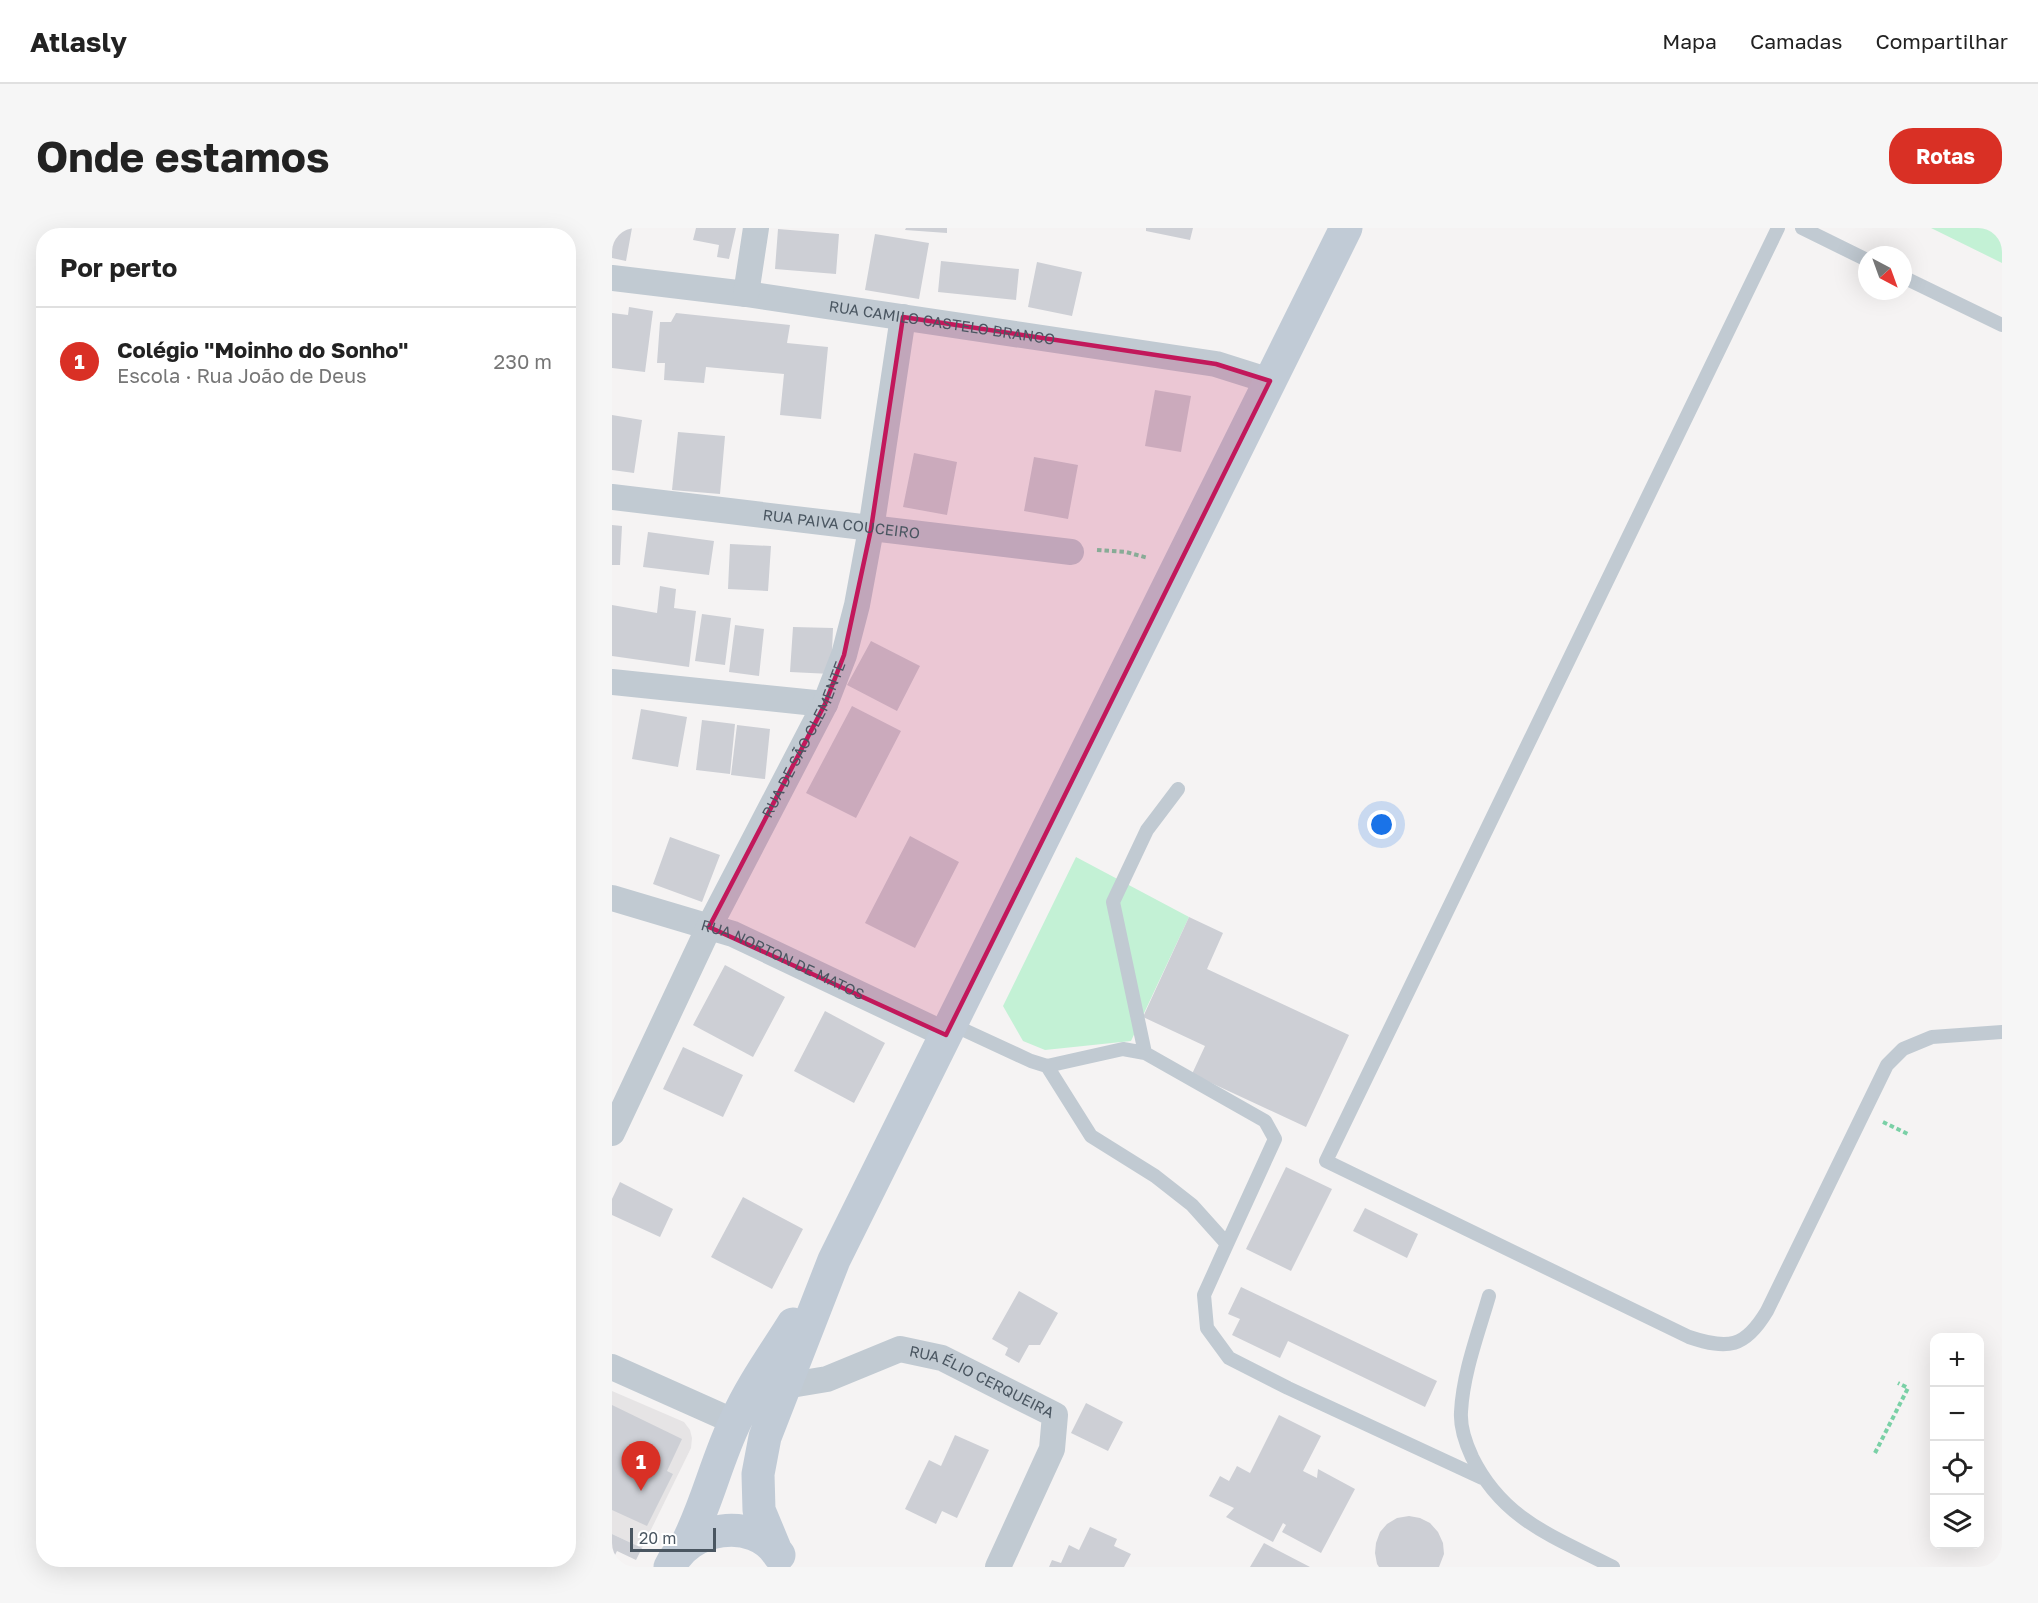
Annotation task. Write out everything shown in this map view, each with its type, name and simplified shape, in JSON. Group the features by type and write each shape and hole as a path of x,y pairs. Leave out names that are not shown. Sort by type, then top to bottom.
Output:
{"street":[{"path":"746,294 756,228"},
{"path":"781,1559 759,1510 758,1474 765,1437 834,1260 1346,228"},
{"name":"RUA CAMILO CASTELO BRANCO","path":"612,278 746,294 1216,364 1270,381"},
{"name":"RUA DE SÃO CLEMENTE","path":"612,1133 619,1101 825,704 844,655 872,530 903,317"},
{"name":"RUA PAIVA COUCEIRO","path":"612,497 872,530 1071,552"},
{"path":"612,682 825,704"},
{"name":"RUA NORTON DE MATOS","path":"612,898 733,934 949,1029"},
{"path":"678,1556 698,1522 735,1422 749,1394 834,1260"},
{"name":"RUA ÉLIO CERQUEIRA","path":"785,1386 827,1379 900,1349 942,1358 1055,1415 1052,1449 998,1567"},
{"path":"612,1367 735,1422"},
{"path":"678,1556 700,1536 716,1531 732,1530 748,1533 764,1540 781,1559"}],"lane":[{"path":"1778,228 1326,1161 1689,1337 1713,1345 1737,1343 1756,1330 1767,1311 1887,1065 1903,1049 1932,1037 2002,1032"},
{"path":"1802,228 1858,256"},
{"path":"1912,281 2002,325"},
{"path":"1145,1053 1113,902 1147,830 1178,789"},
{"path":"949,1029 1047,1066 1123,1049 1145,1053 1265,1121 1275,1138 1204,1295 1207,1328 1229,1358 1288,1388 1482,1478"},
{"path":"1047,1066 1091,1136 1155,1176 1192,1205 1227,1245"},
{"path":"1489,1296 1466,1377 1460,1415 1466,1445 1482,1478 1505,1505 1529,1524 1613,1567"}],"path":[{"path":"1071,552 1099,550 1126,552 1178,567"},
{"path":"1883,1122 1908,1134"},
{"path":"1875,1453 1908,1389 1898,1383"}],"highlighted area":[{"path":"903,317 1216,364 1270,381 951,1024 946,1035 709,927 825,704 844,655 871,529"}],"shaded area":[{"path":"612,1391 684,1422 692,1438 691,1448 642,1548 612,1534"}],"green space":[{"path":"1931,228 2002,228 2002,263"},
{"path":"1076,857 1189,917 1131,1041 1045,1050 1023,1041 1003,1006"}],"building":[{"path":"612,228 632,228 626,261 612,258"},
{"path":"696,228 736,228 729,259 717,257 719,245 693,240"},
{"path":"906,228 947,228 947,233 905,230"},
{"path":"1146,228 1193,228 1190,240 1146,231"},
{"path":"778,229 839,234 836,274 775,269"},
{"path":"875,234 929,243 919,299 865,290"},
{"path":"941,261 1019,269 1016,300 938,292"},
{"path":"1037,262 1082,272 1072,316 1028,307"},
{"path":"629,307 653,311 645,372 612,368 612,313 628,315"},
{"path":"676,313 790,325 787,343 828,347 821,419 780,415 784,374 706,367 704,383 664,380 665,363 657,363 660,322 671,322"},
{"path":"1155,390 1191,396 1181,452 1145,446"},
{"path":"612,415 642,420 634,473 612,470"},
{"path":"678,432 725,436 720,494 672,490"},
{"path":"914,453 957,462 947,515 903,507"},
{"path":"1034,457 1078,465 1068,519 1024,511"},
{"path":"612,525 622,526 620,565 612,565"},
{"path":"648,532 714,541 709,575 643,567"},
{"path":"730,544 771,546 768,591 728,589"},
{"path":"660,586 676,589 674,608 696,611 689,667 612,656 612,605 657,613"},
{"path":"702,614 731,618 725,665 695,661"},
{"path":"735,625 764,629 759,676 729,672"},
{"path":"793,627 833,628 831,674 790,672"},
{"path":"871,641 920,666 897,711 847,685"},
{"path":"852,706 901,731 856,818 806,793"},
{"path":"641,709 687,717 678,767 632,759"},
{"path":"702,720 735,724 730,774 696,770"},
{"path":"737,725 770,729 765,779 731,775"},
{"path":"910,836 959,862 915,948 865,923"},
{"path":"670,837 720,855 702,902 653,884"},
{"path":"1189,917 1223,933 1207,969 1349,1035 1306,1127 1192,1074 1205,1046 1143,1017"},
{"path":"725,965 785,997 753,1057 693,1025"},
{"path":"825,1011 885,1043 854,1103 794,1071"},
{"path":"683,1047 743,1075 723,1117 663,1089"},
{"path":"1286,1167 1332,1189 1291,1271 1246,1249"},
{"path":"620,1182 673,1209 660,1237 612,1215 612,1199"},
{"path":"743,1197 803,1229 772,1289 711,1257"},
{"path":"1365,1208 1418,1234 1407,1258 1353,1231"},
{"path":"1241,1287 1437,1381 1425,1407 1288,1341 1280,1358 1232,1335 1240,1319 1228,1314"},
{"path":"1019,1291 1058,1313 1040,1345 1029,1345 1019,1363 1005,1355 1008,1348 992,1339"},
{"path":"1086,1403 1123,1422 1108,1451 1071,1433"},
{"path":"612,1405 682,1439 667,1471 673,1474 647,1526 612,1510"},
{"path":"1279,1415 1321,1436 1303,1471 1317,1478 1318,1469 1355,1489 1321,1553 1282,1532 1286,1525 1283,1523 1273,1542 1226,1517 1234,1508 1209,1496 1220,1476 1229,1481 1237,1466 1250,1473"},
{"path":"955,1435 989,1450 957,1518 942,1511 936,1524 905,1509 929,1460 941,1466"},
{"path":"1409,1516 1430,1523 1438,1532 1443,1543 1444,1554 1439,1567 1379,1567 1375,1553 1380,1532 1397,1518"},
{"path":"1090,1527 1117,1539 1114,1546 1131,1554 1124,1567 1049,1567 1052,1560 1061,1563 1069,1545 1079,1550"},
{"path":"612,1534 642,1548 636,1560 617,1551 614,1557 612,1556"},
{"path":"1264,1543 1310,1567 1250,1567"}],"place":[{"name":"Colégio \"Moinho do Sonho\"","path":"641,1491"}]}
